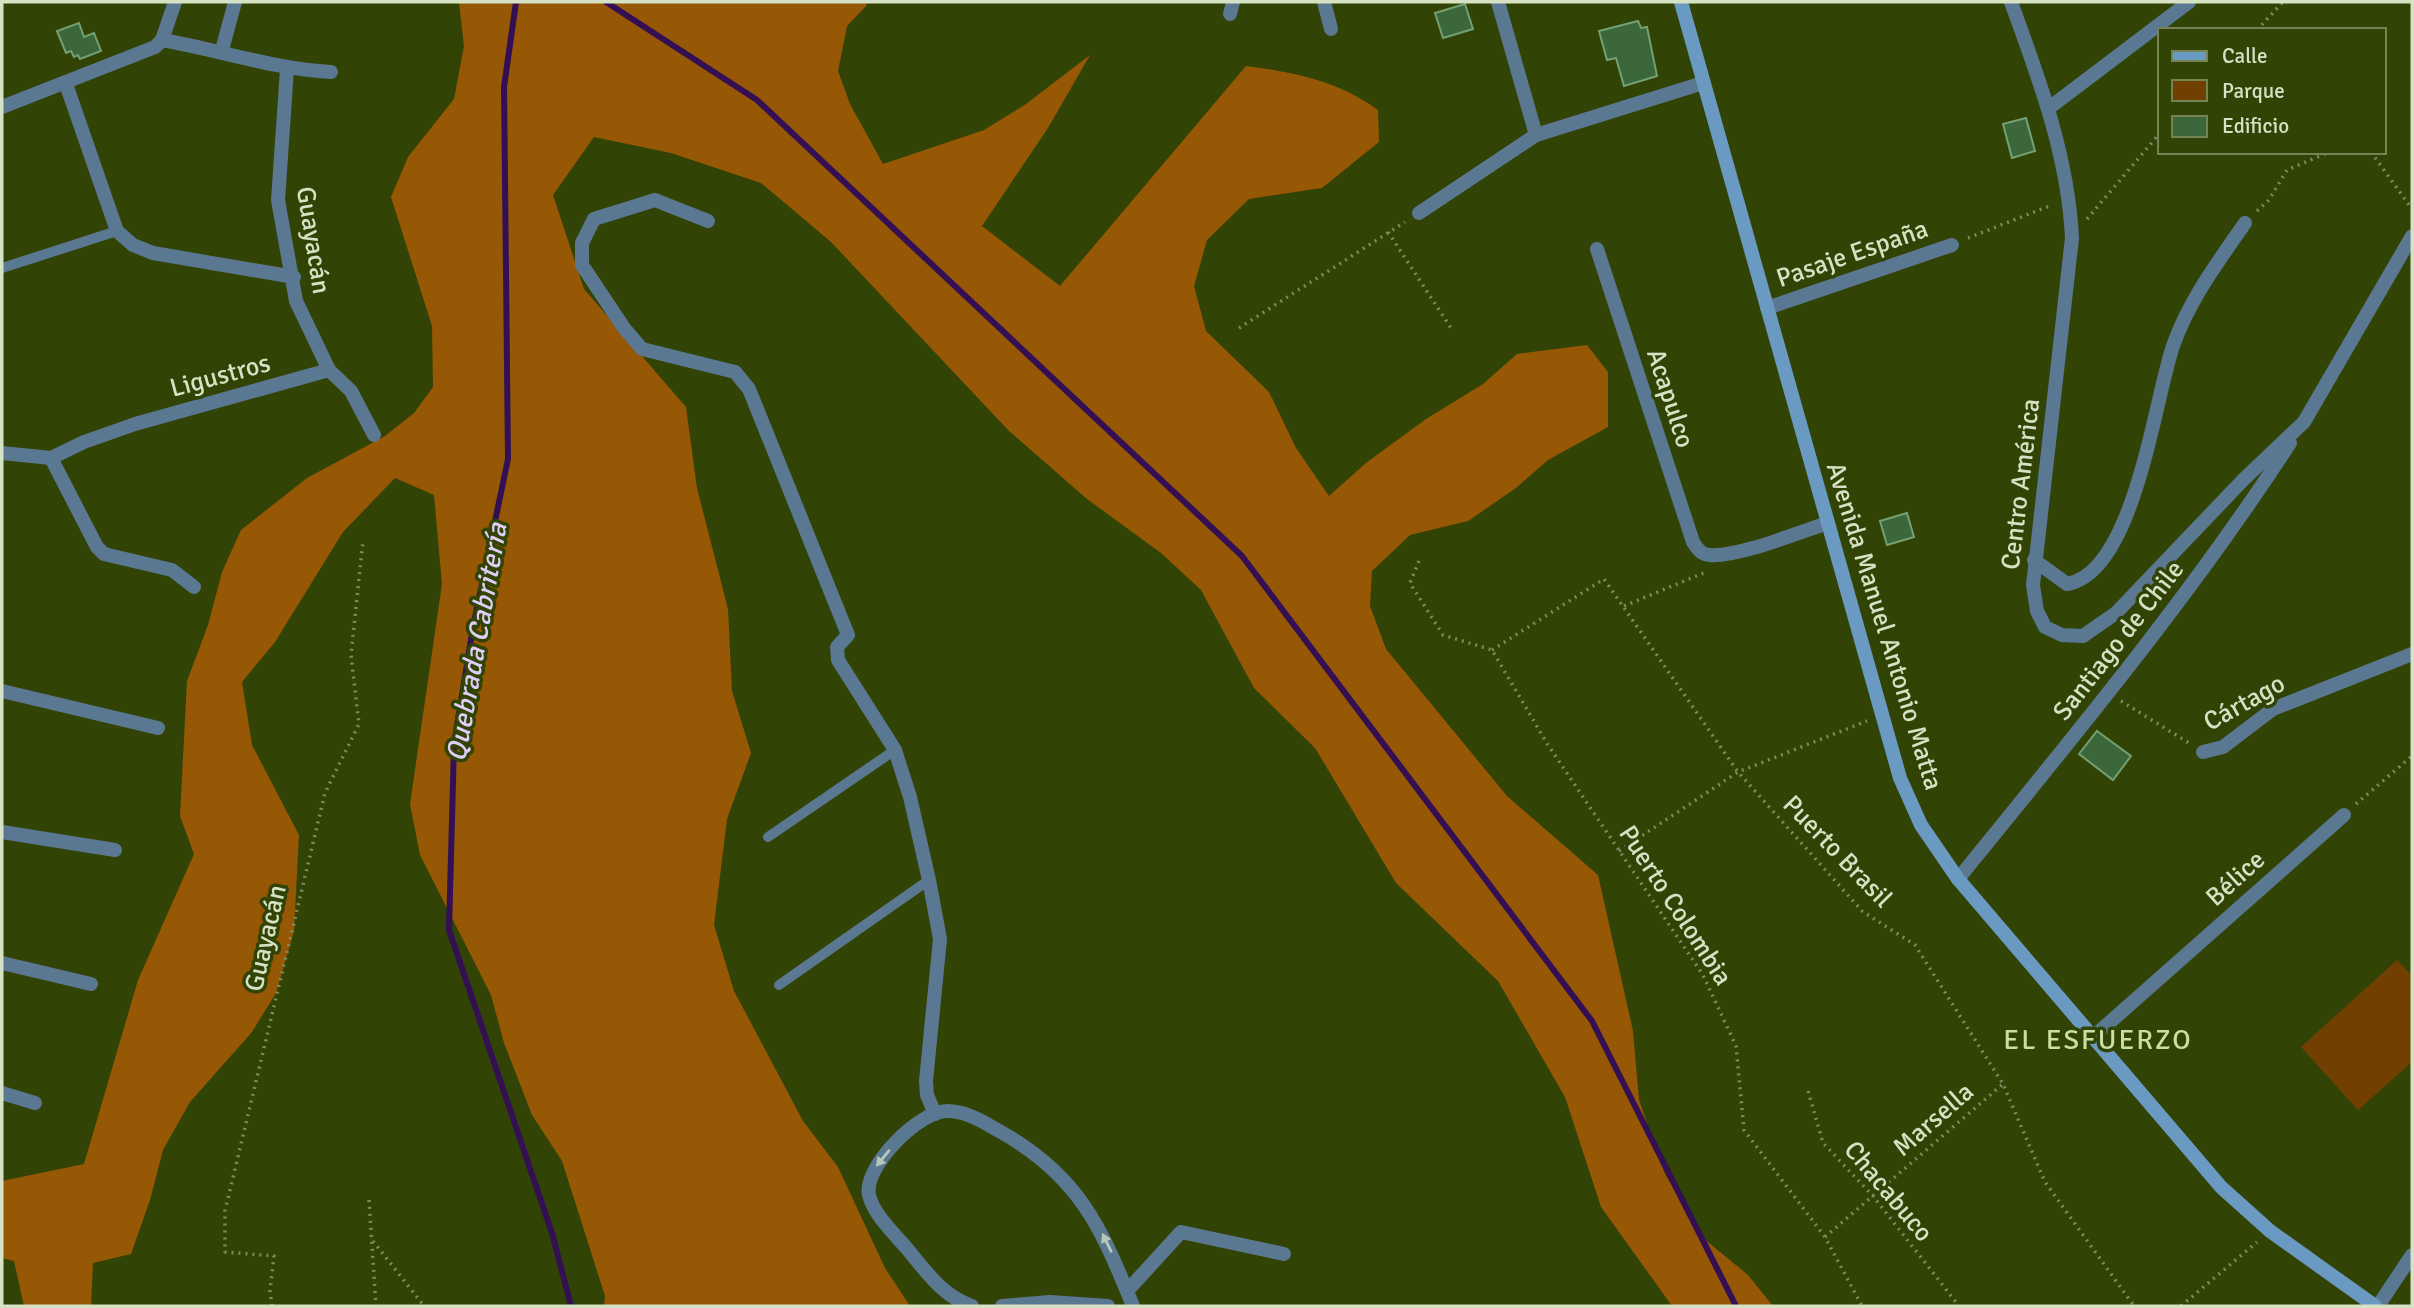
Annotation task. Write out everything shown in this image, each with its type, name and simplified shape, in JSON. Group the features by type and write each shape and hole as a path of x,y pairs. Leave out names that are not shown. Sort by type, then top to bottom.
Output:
{"main road":[{"name":"Avenida Manuel Antonio Matta","path":"1681,2 1900,778 1921,825 1958,880 2221,1187 2270,1231 2376,1306"}],"street":[{"path":"2,107 155,47 162,40 175,2"},
{"path":"222,50 234,2"},
{"path":"1324,2 1331,29"},
{"path":"1497,2 1536,135"},
{"name":"Centro América","path":"2011,2 2049,108 2070,197 2072,238 2034,560 2033,585 2037,611 2045,627 2062,635 2083,636 2116,613 2244,479 2304,422 2412,236"},
{"path":"2049,108 2189,2"},
{"path":"162,40 222,50 287,69 331,72"},
{"name":"Guayacán","path":"287,69 278,200 296,301 329,370"},
{"path":"1419,213 1536,135 1703,83"},
{"path":"66,84 117,231 133,245 153,253 293,277"},
{"path":"708,221 654,200 594,219 582,243 582,265 624,328 642,349 735,372 749,389 848,635 836,648 838,660 895,750 911,797 940,939 926,1081 927,1095 935,1114"},
{"path":"2034,560 2054,578 2067,584 2081,582 2102,562 2137,487 2173,346 2193,300 2245,223"},
{"name":"Pasaje España","path":"1767,308 1952,245"},
{"name":"Acapulco","path":"1597,250 1693,542 1699,552 1707,555"},
{"path":"329,370 351,391 374,435"},
{"name":"Ligustros","path":"51,458 84,442 135,424 329,370"},
{"name":"Santiago de Chile","path":"1958,880 2230,535 2304,422"},
{"path":"2,453 51,458 97,547 104,554 172,570 194,587"},
{"path":"1707,555 1734,552 1828,523"},
{"name":"Cártago","path":"2203,752 2223,747 2273,709 2412,654"},
{"path":"2,691 158,728"},
{"name":"Bélice","path":"2092,1038 2344,815"},
{"path":"2,832 115,850"},
{"path":"2,963 91,984"},
{"path":"2,1093 35,1103"},
{"path":"972,1306 957,1301 941,1289 878,1213 869,1197 868,1183 876,1167 917,1123 946,1111 979,1120 1041,1158 1063,1178 1084,1201 1108,1245 1133,1306"},
{"path":"1127,1292 1181,1232 1284,1254"},
{"path":"2376,1306 2412,1255"},
{"path":"1002,1306 1050,1302 1108,1306"}],"lane":[{"path":"2,268 117,231"},
{"path":"768,837 895,750"},
{"path":"779,985 929,880"}],"path":[{"path":"2259,28 2283,2"},
{"path":"2072,238 2158,135"},
{"path":"2245,223 2269,200 2287,170 2324,154"},
{"path":"2372,154 2412,209"},
{"path":"1952,245 2070,197"},
{"path":"1239,328 1419,213"},
{"path":"1388,232 1451,328"},
{"name":"Guayacán","path":"272,1306 270,1291 274,1256 225,1252 225,1211 325,793 359,724 351,655 363,541"},
{"path":"1624,606 1706,574 1707,555"},
{"path":"1419,561 1410,583 1443,635 1492,650"},
{"name":"Puerto Brasil","path":"1492,650 1604,579 1738,772 1862,911 1915,945 2003,1084 2045,1182 2134,1306"},
{"name":"Puerto Colombia","path":"1492,650 1548,745 1703,975 1737,1046 1744,1130 1825,1237 1862,1306"},
{"name":"Cártago","path":"2108,693 2203,752"},
{"name":"Puerto Brasil","path":"1738,772 1883,714"},
{"path":"2344,815 2412,756"},
{"path":"1619,851 1738,772"},
{"name":"Marsella","path":"1825,1237 2003,1084"},
{"name":"Chacabuco","path":"1808,1091 1823,1143 1873,1196 1959,1306"},
{"path":"369,1200 376,1306"},
{"path":"2181,1306 2270,1231"},
{"path":"372,1240 424,1306"}],"green space":[{"path":"2397,960 2412,976 2412,1062 2358,1110 2301,1047"}],"shaded area":[{"path":"459,2 865,2 867,5 847,26 838,71 850,104 883,164 984,130 1026,104 1090,55 1048,128 982,226 1060,286 1246,66 1315,79 1348,92 1378,110 1379,142 1322,188 1249,199 1207,240 1194,286 1206,331 1269,392 1296,448 1329,496 1366,463 1426,419 1483,384 1517,354 1587,345 1608,372 1608,427 1548,460 1516,488 1468,521 1410,535 1372,571 1370,606 1386,649 1507,796 1598,875 1633,1031 1639,1100 1665,1174 1703,1238 1748,1275 1773,1306 1672,1306 1601,1207 1565,1097 1498,981 1396,883 1315,748 1254,688 1201,590 1161,553 1087,499 1009,431 831,242 761,183 671,153 594,137 553,195 584,289 686,407 697,488 728,609 732,691 751,753 727,819 714,925 734,991 803,1121 838,1167 885,1268 910,1306 604,1306 605,1296 562,1161 532,1115 504,1043 491,995 420,855 410,804 442,584 434,495 395,478 343,532 275,642 242,682 252,745 299,835 294,931 276,993 252,1032 190,1102 163,1150 150,1200 131,1254 93,1263 91,1306 24,1306 14,1261 2,1258 2,1181 84,1164 138,980 194,854 180,816 187,681 208,625 222,572 241,530 307,478 385,436 414,413 433,387 432,326 391,197 408,157 454,99 464,46"}],"building":[{"path":"1465,4 1473,29 1443,38 1435,13"},
{"path":"1638,21 1641,28 1647,27 1657,76 1624,86 1616,58 1607,60 1599,31"},
{"path":"79,23 84,37 94,33 101,51 80,59 78,55 74,57 71,51 66,53 57,31"},
{"path":"2026,118 2035,151 2012,158 2003,124"},
{"path":"1907,513 1914,537 1887,545 1880,521"},
{"path":"2097,731 2131,756 2113,780 2079,754"}],"waterway":[{"name":"Quebrada Cabritería","path":"516,2 504,87 508,459 473,627 454,745 449,930 552,1233 571,1306"},
{"path":"606,2 757,100 1242,556 1592,1021 1736,1306"}],"district":[{"name":"EL ESFUERZO","path":"2098,1039"}]}
